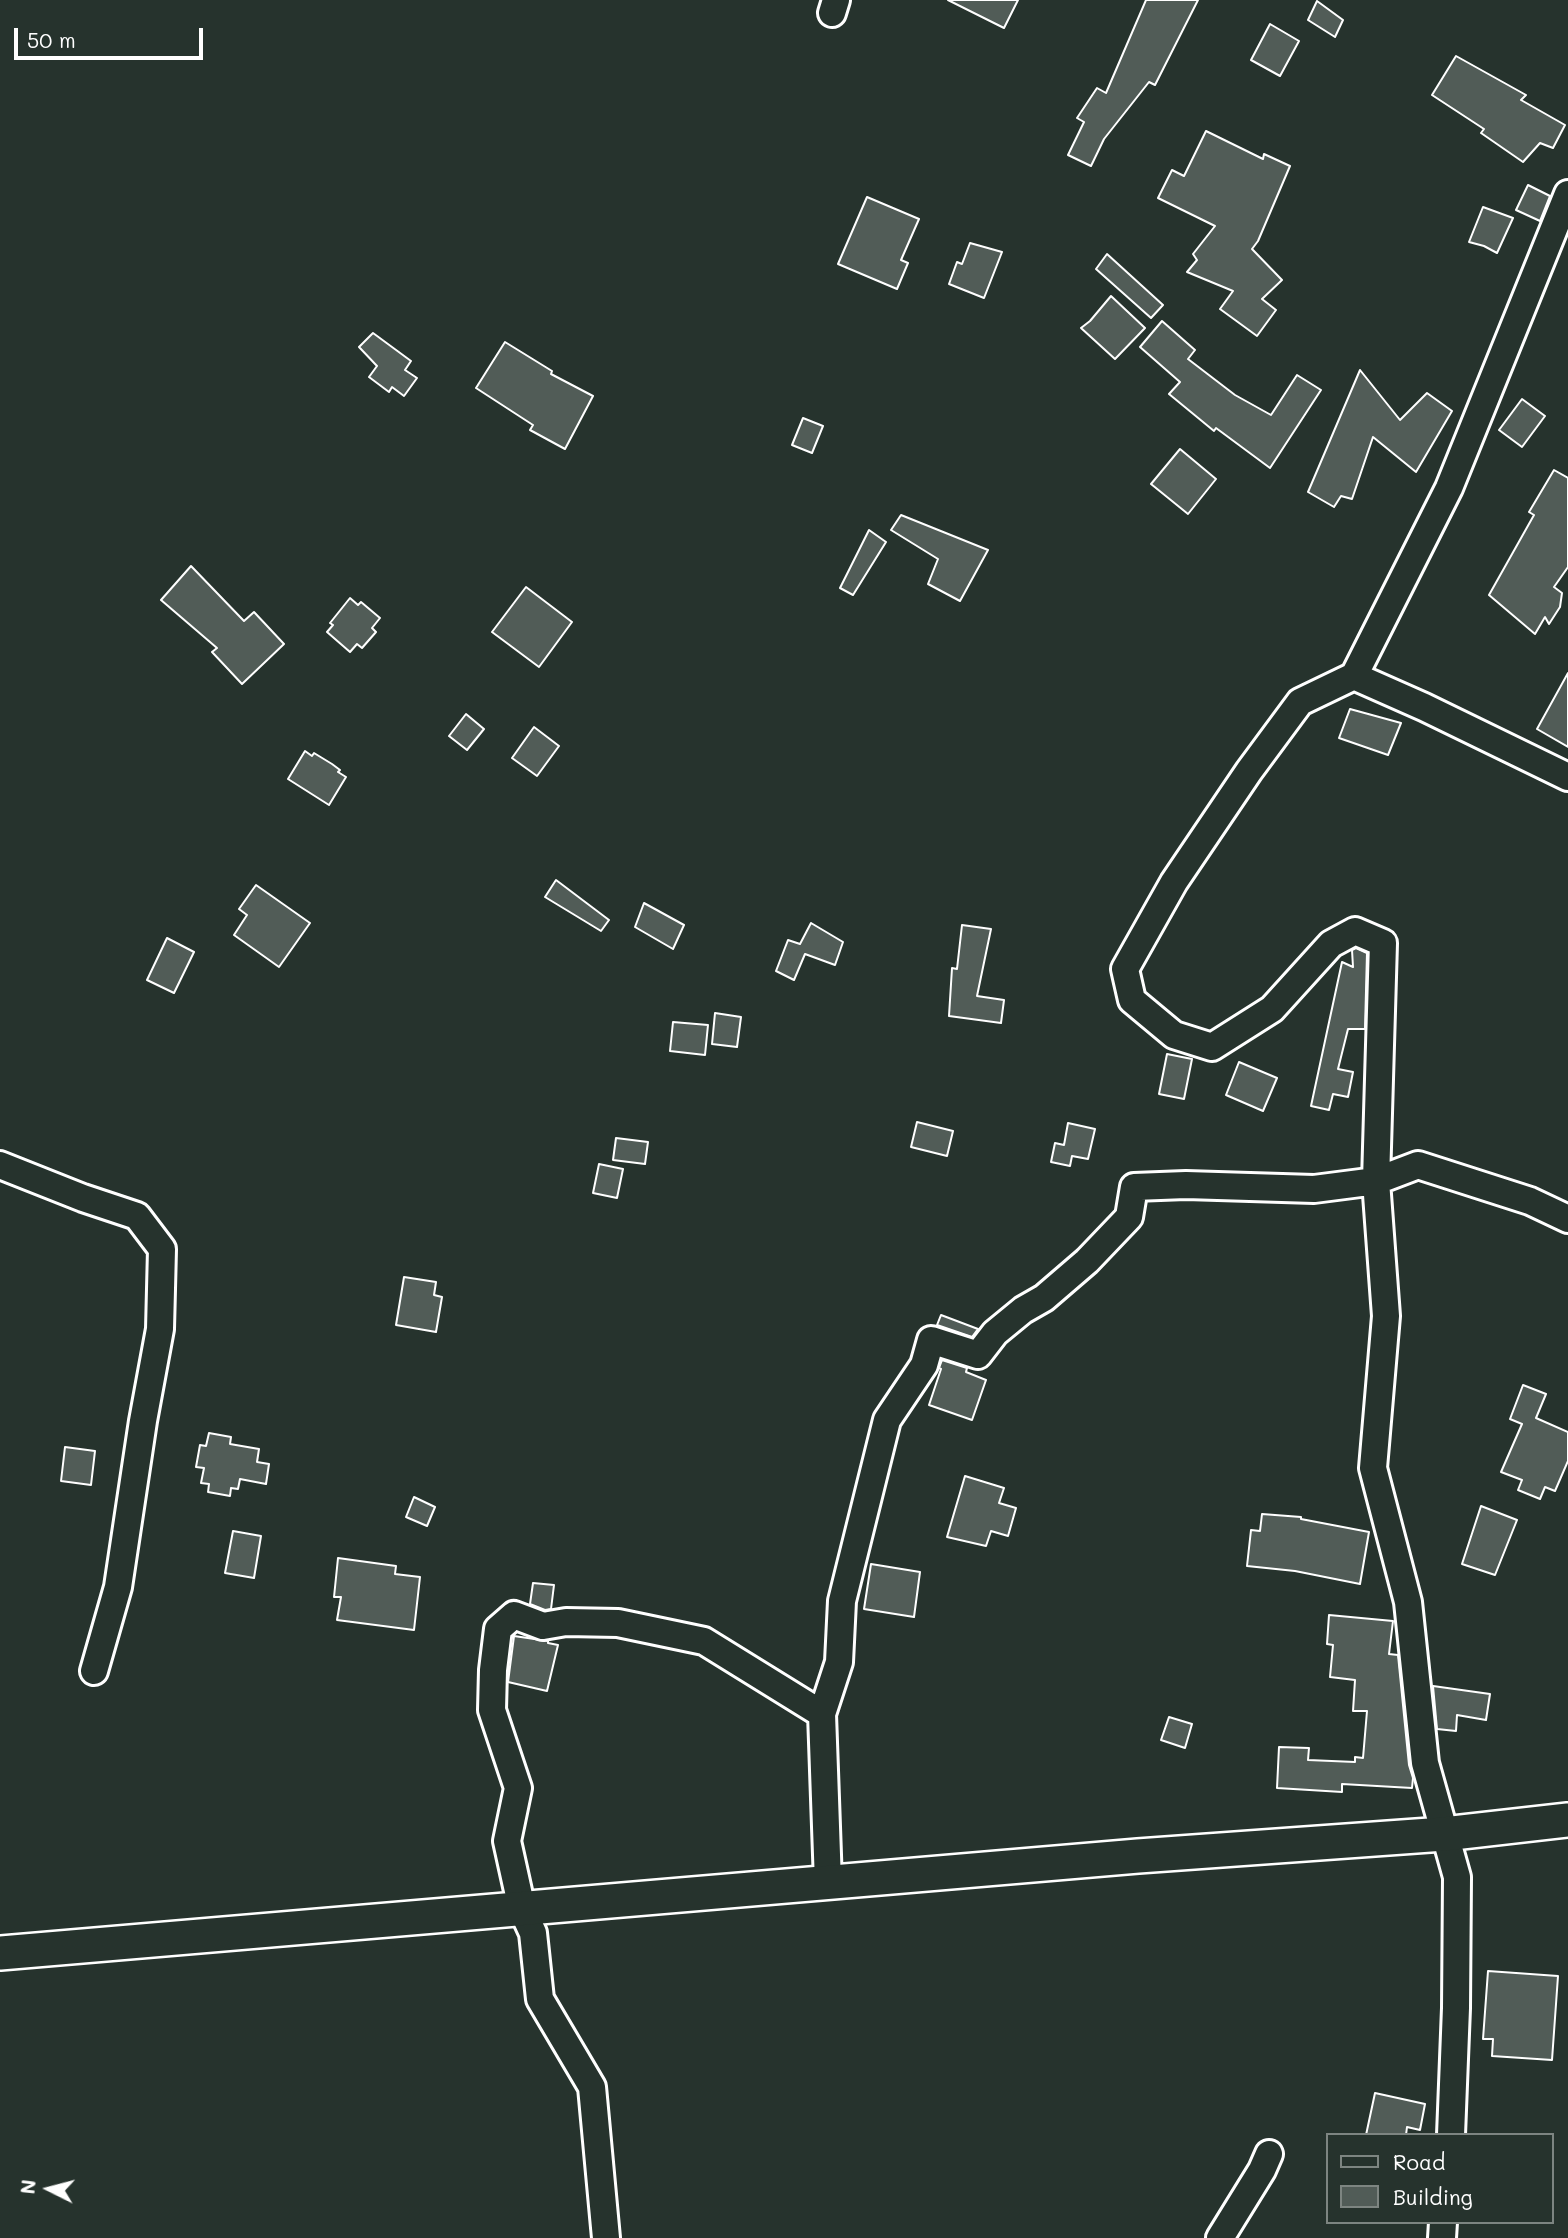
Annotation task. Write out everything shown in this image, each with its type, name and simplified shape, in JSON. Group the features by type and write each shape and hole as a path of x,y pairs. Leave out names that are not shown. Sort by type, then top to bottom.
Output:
{"street":[{"path":"1451,2133 1457,2008 1457,1877 1425,1763 1408,1602 1373,1468 1386,1316 1376,1181 1383,943 1355,931 1331,944 1272,1009 1212,1047 1174,1035 1132,1000 1125,969 1174,882 1249,771 1300,702 1354,676 1449,488 1568,194"},
{"path":"1354,676 1424,706 1568,777"},
{"path":"0,1165 137,1216 162,1249 160,1329 118,1587 94,1671"},
{"path":"828,1883 822,1714 839,1661 842,1601 887,1420 924,1365 931,1340 978,1355 995,1333 1023,1310 1044,1298 1087,1261 1129,1217 1134,1187 1186,1185 1314,1189 1376,1181 1418,1165 1530,1201 1568,1219"},
{"path":"606,2238 592,2087 540,1998 533,1933 522,1909 507,1842 518,1788 492,1710 498,1629 514,1615 543,1626 566,1622 618,1623 704,1642 822,1714"},
{"path":"0,1954 1138,1856 1444,1834 1568,1820"},
{"path":"1220,2238 1269,2154"}],"building":[{"path":"948,0 1018,0 1004,28"},
{"path":"1146,0 1198,0 1155,85 1149,82 1104,139 1091,166 1068,155 1084,122 1077,118 1097,88 1106,93"},
{"path":"1317,1 1343,20 1335,37 1308,20"},
{"path":"1270,24 1299,41 1280,76 1251,60"},
{"path":"1456,56 1526,95 1521,100 1565,125 1553,148 1540,143 1523,162 1481,133 1484,129 1432,95"},
{"path":"1206,131 1263,159 1264,154 1290,166 1258,241 1252,249 1282,280 1262,299 1276,310 1257,336 1220,309 1233,291 1187,272 1197,260 1193,254 1215,226 1158,198 1172,170 1184,176"},
{"path":"1528,185 1550,196 1540,221 1516,210"},
{"path":"867,197 919,219 901,260 908,263 897,289 838,264"},
{"path":"1483,207 1513,218 1497,253 1469,242"},
{"path":"970,243 1002,252 984,298 949,284 957,262 962,264"},
{"path":"1107,254 1163,305 1151,318 1096,269"},
{"path":"1111,296 1145,328 1115,359 1081,328"},
{"path":"1162,321 1195,350 1188,359 1235,395 1271,415 1297,375 1321,390 1270,468 1216,428 1214,431 1169,394 1180,382 1140,347"},
{"path":"373,333 411,361 405,370 417,378 404,396 392,387 389,392 369,377 377,366 359,347"},
{"path":"505,342 552,371 551,374 593,396 565,449 530,430 533,425 476,388"},
{"path":"1360,370 1400,420 1427,393 1452,411 1416,472 1373,437 1352,499 1341,496 1334,507 1308,492"},
{"path":"1522,399 1545,416 1522,447 1499,430"},
{"path":"803,418 823,426 812,453 792,445"},
{"path":"1180,449 1216,479 1188,514 1151,484"},
{"path":"1554,470 1568,478 1568,567 1554,587 1562,593 1560,607 1549,624 1545,617 1535,634 1489,595 1534,515 1529,512"},
{"path":"901,515 988,550 960,601 928,584 938,559 891,530"},
{"path":"869,530 886,542 853,595 840,588"},
{"path":"191,566 244,621 254,612 284,644 242,684 212,652 217,648 161,600"},
{"path":"526,587 572,622 539,667 492,632"},
{"path":"350,598 358,605 361,602 380,618 372,628 376,632 362,648 357,644 350,652 327,632 333,625 330,623"},
{"path":"1568,673 1568,747 1537,729"},
{"path":"1350,709 1401,723 1388,755 1339,738"},
{"path":"466,714 484,729 467,750 449,736"},
{"path":"534,727 559,746 537,776 512,758"},
{"path":"305,751 312,756 314,753 332,764 346,777 329,805 288,779"},
{"path":"556,880 609,920 601,931 545,897"},
{"path":"256,885 310,923 279,967 234,935 247,915 239,909"},
{"path":"644,903 684,925 673,949 635,927"},
{"path":"811,923 843,942 835,965 805,954 794,980 776,971 788,940 800,944"},
{"path":"962,925 991,929 977,996 1004,1000 1001,1023 949,1016 952,968 957,969"},
{"path":"167,938 194,952 174,993 147,980"},
{"path":"1356,948 1367,953 1365,1029 1348,1029 1338,1069 1353,1072 1348,1097 1333,1094 1329,1110 1311,1106 1342,962 1353,967 1352,950"},
{"path":"715,1013 741,1017 737,1047 712,1044"},
{"path":"673,1022 708,1025 705,1055 670,1051"},
{"path":"1167,1054 1192,1059 1184,1099 1159,1094"},
{"path":"1239,1062 1277,1078 1263,1111 1226,1095"},
{"path":"917,1122 953,1131 947,1156 911,1147"},
{"path":"1068,1123 1095,1129 1088,1159 1072,1156 1070,1166 1051,1162 1055,1143 1064,1145"},
{"path":"616,1138 648,1142 645,1164 613,1160"},
{"path":"599,1164 623,1169 617,1198 593,1193"},
{"path":"404,1277 436,1282 434,1295 442,1297 436,1332 396,1325"},
{"path":"941,1315 978,1329 972,1337 937,1325"},
{"path":"942,1360 967,1368 966,1372 986,1380 972,1420 929,1405"},
{"path":"1523,1385 1546,1394 1536,1418 1568,1432 1568,1461 1555,1491 1545,1487 1540,1499 1518,1490 1522,1480 1501,1472 1522,1424 1510,1419"},
{"path":"209,1433 231,1437 230,1444 259,1449 257,1462 269,1464 266,1484 240,1479 238,1489 231,1488 230,1496 208,1492 209,1484 201,1483 204,1468 196,1467 200,1445 206,1446"},
{"path":"65,1447 95,1451 91,1485 61,1481"},
{"path":"965,1476 1004,1488 999,1503 1016,1508 1008,1536 991,1531 986,1546 947,1537"},
{"path":"414,1497 435,1507 427,1526 406,1517"},
{"path":"1481,1506 1517,1520 1495,1575 1462,1564"},
{"path":"1262,1514 1301,1517 1369,1532 1360,1584 1295,1571 1247,1566 1251,1530 1260,1531"},
{"path":"233,1531 261,1536 254,1578 225,1573"},
{"path":"338,1558 396,1566 395,1574 420,1577 414,1630 337,1620 341,1597 334,1597"},
{"path":"871,1564 920,1572 914,1617 864,1609"},
{"path":"533,1583 554,1585 551,1609 545,1610 530,1604"},
{"path":"1329,1615 1393,1621 1389,1654 1398,1655 1412,1788 1342,1784 1342,1792 1277,1788 1279,1747 1309,1748 1308,1760 1355,1762 1355,1757 1363,1758 1367,1711 1353,1711 1355,1680 1330,1677 1333,1645 1327,1644"},
{"path":"514,1636 558,1645 547,1691 508,1682"},
{"path":"1433,1686 1490,1694 1486,1720 1457,1715 1456,1731 1437,1729"},
{"path":"1169,1717 1192,1724 1185,1748 1161,1740"},
{"path":"1488,1971 1558,1976 1552,2060 1492,2056 1493,2039 1483,2039"},
{"path":"1375,2093 1425,2104 1420,2130 1407,2127 1406,2133 1366,2133"}]}
